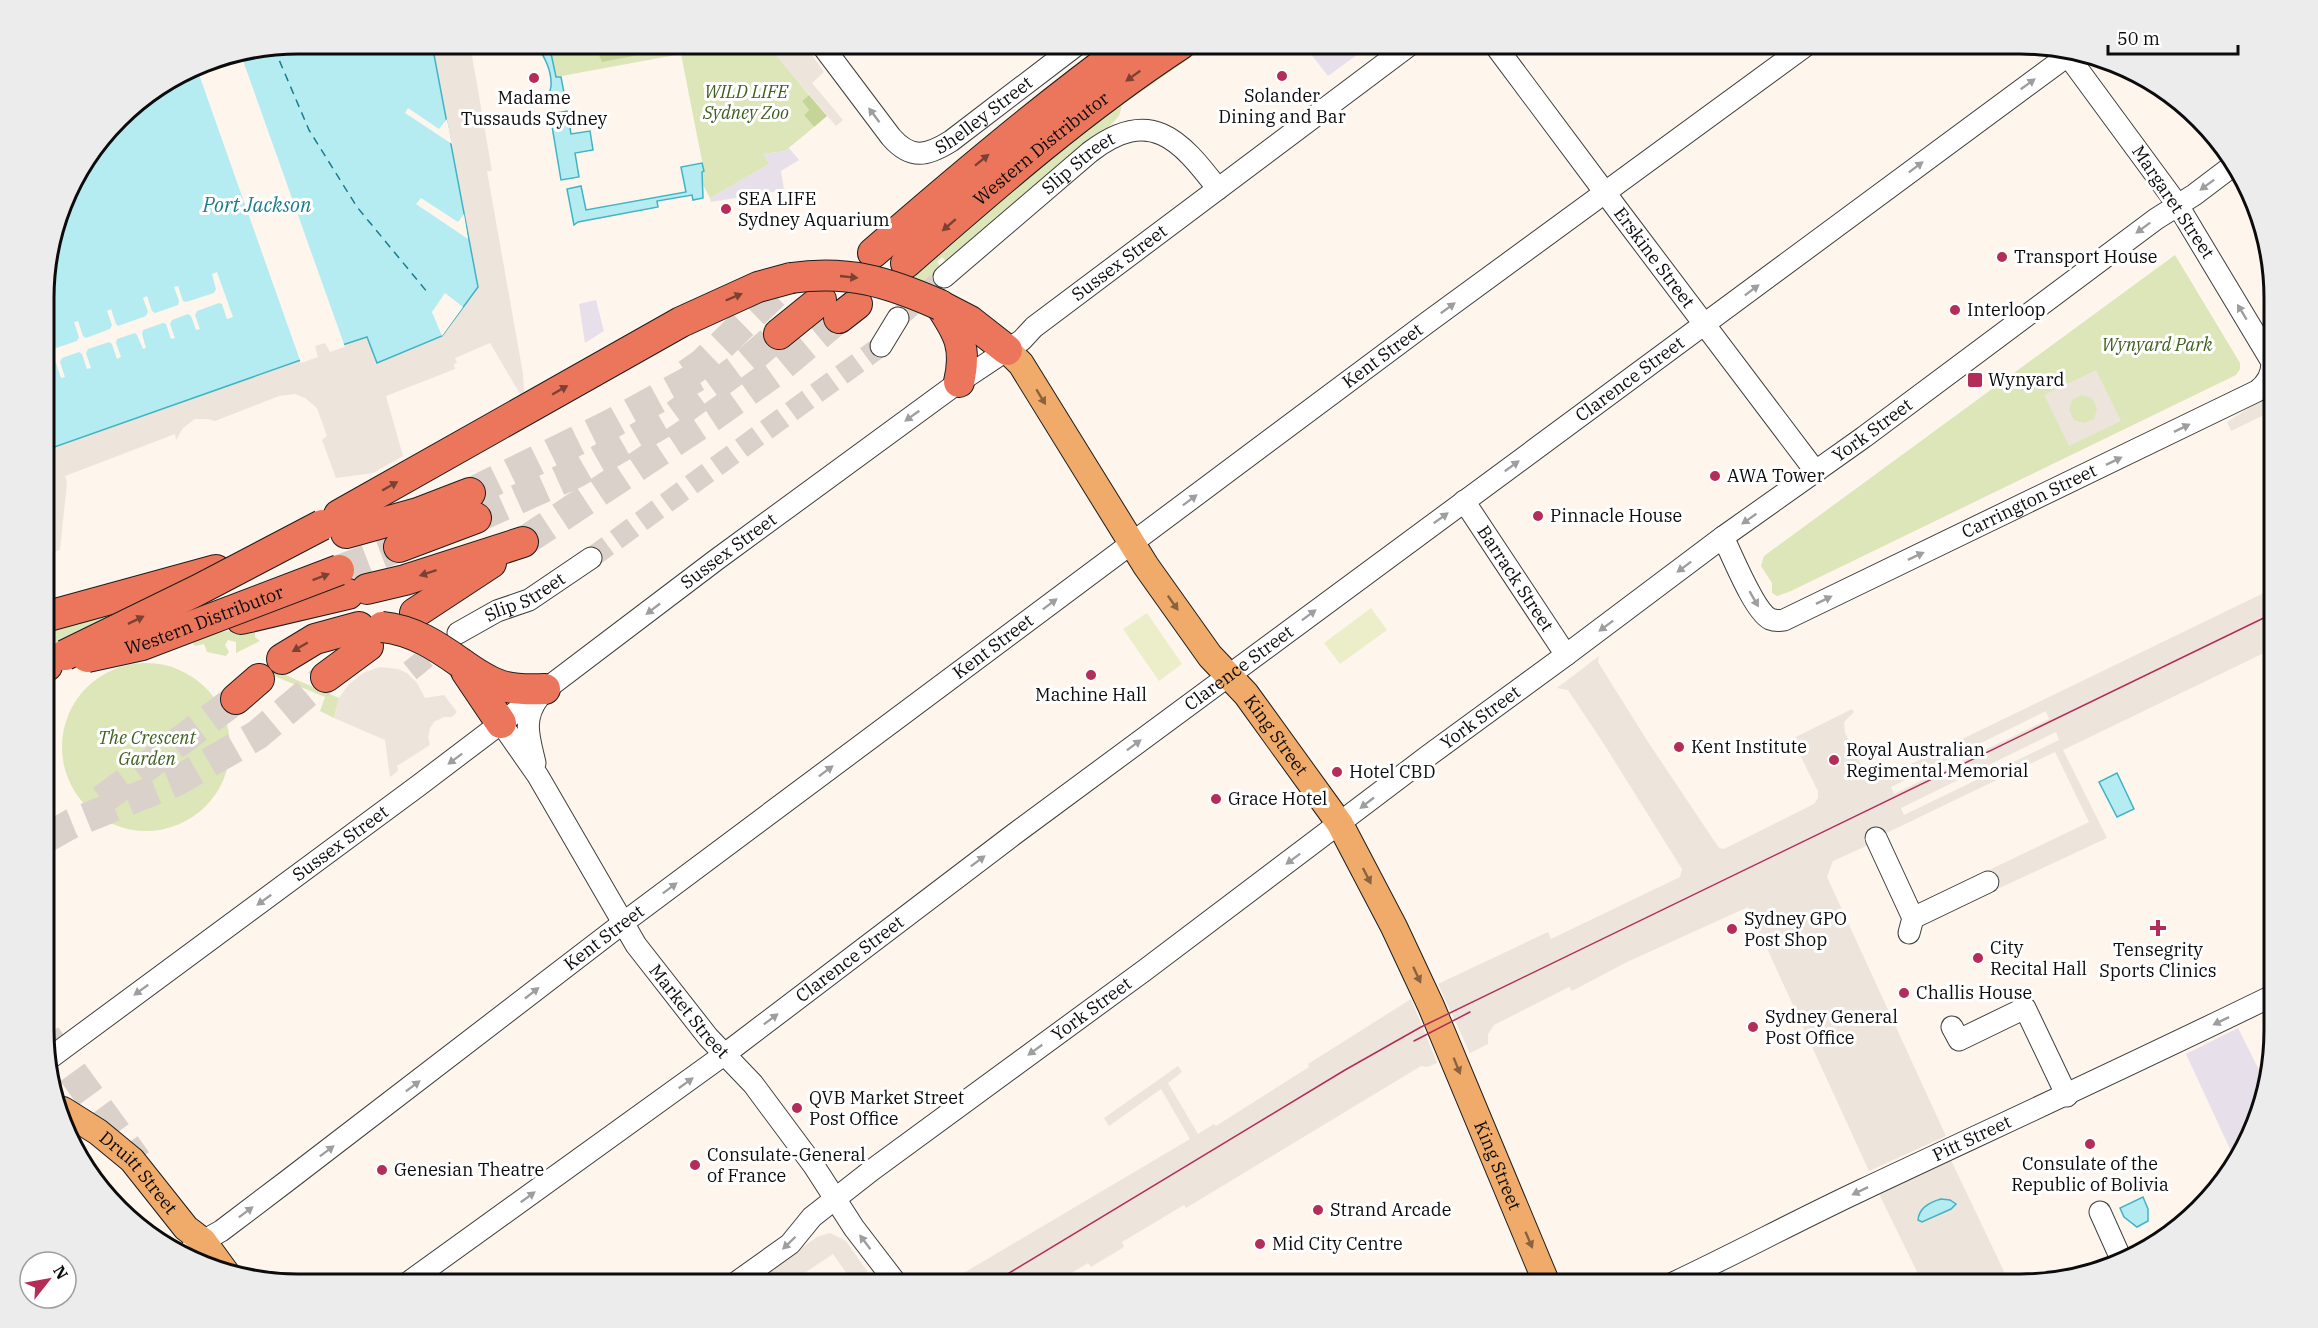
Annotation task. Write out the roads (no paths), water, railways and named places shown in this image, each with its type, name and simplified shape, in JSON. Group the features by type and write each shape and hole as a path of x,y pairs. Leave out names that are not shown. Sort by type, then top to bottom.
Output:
{"highway":[{"name":"Western Distributor","path":"873,253 945,190 1117,54"},
{"name":"Western Distributor","path":"906,262 1029,156 1133,75 1166,54"},
{"path":"54,662 336,524 681,322 758,287 791,278 821,274 867,279 903,289 942,291 970,321 1007,350"},
{"path":"942,291 964,354 959,382"},
{"path":"779,334 839,307"},
{"path":"336,524 473,505 399,547"},
{"path":"241,618 351,584 405,580 523,542 415,612"},
{"path":"54,614 216,570"},
{"name":"Western Distributor","path":"54,663 142,645 351,584"},
{"path":"282,659 315,639 405,631 436,645 483,679 503,688 545,689"},
{"path":"326,677 370,633"},
{"path":"461,663 501,723"},
{"path":"236,699 259,679"}],"main road":[{"name":"King Street","path":"1007,350 1021,364 1131,544 1210,656 1246,694 1340,824 1394,927 1431,1006 1543,1274"},
{"name":"Druitt Street","path":"69,1114 98,1132 132,1160 186,1228 193,1248"}],"street":[{"name":"Shelley Street","path":"829,54 899,147 916,154 936,150 951,141 1065,54"},
{"name":"Sussex Street","path":"55,1054 716,560 959,382 1007,350 1042,321 1398,54"},
{"name":"Erskine Street","path":"1501,54 1816,472"},
{"name":"Kent Street","path":"193,1248 221,1231 287,1181 623,922 1794,54"},
{"name":"Clarence Street","path":"420,1274 725,1054 1228,675 1705,325 2061,58"},
{"name":"Margaret Street","path":"2074,60 2177,204 2264,349"},
{"name":"Slip Street","path":"942,291 1090,152 1108,138 1127,130 1148,129 1182,147 1218,189"},
{"name":"York Street","path":"748,1274 790,1244 812,1217 835,1199 1340,824 1428,756 2177,204 2194,195 2227,170"},
{"path":"881,346 898,318"},
{"name":"Carrington Street","path":"1723,537 1763,614 1771,620 1784,620 2257,392 2264,384"},
{"name":"Barrack Street","path":"1464,501 1566,655"},
{"name":"Slip Street","path":"458,633 497,611 529,600 591,558"},
{"path":"538,776 529,740 528,715 545,689"},
{"name":"Market Street","path":"501,723 538,776 636,945 708,1037 753,1084 814,1166 854,1228 889,1274"},
{"path":"1876,838 1911,926 1988,882"},
{"name":"Pitt Street","path":"1692,1274 1860,1191 2067,1096 2264,1000"},
{"path":"1952,1027 1959,1040 2025,1008 2067,1096"},
{"path":"2100,1212 2118,1253"}],"water":[{"name":"Port Jackson","path":"434,54 478,287 442,336 377,363 367,337 330,349 327,340 312,344 315,355 54,447 54,298 56,266 67,220 79,190 104,149 125,125 149,104 190,79 235,62 266,56"},
{"path":"542,54 551,54 556,77 561,77 566,103 548,106 551,86"},
{"path":"567,111 571,134 590,131 593,150 575,153 579,177 561,180 550,114"},
{"path":"702,163 703,198 693,200 692,195 657,201 658,207 578,222 574,225 567,189 581,186 586,210 686,192 681,167"},
{"path":"2117,773 2134,809 2117,817 2099,782"},
{"path":"2143,1197 2148,1209 2148,1221 2137,1227 2124,1217 2120,1208"},
{"path":"1941,1199 1950,1200 1956,1204 1951,1209 1922,1222 1918,1220 1920,1212 1926,1206"}],"tunnel":[{"path":"898,318 944,277"},
{"path":"687,374 703,363 774,294"},
{"path":"523,542 713,416 772,374 839,318"},
{"path":"476,518 576,473 670,419 747,362 779,334"},
{"path":"591,558 881,346"},
{"path":"470,493 611,424 713,368"},
{"path":"339,570 399,547"},
{"path":"410,671 447,641"},
{"path":"54,834 71,824 177,781 257,735 326,677"},
{"path":"102,800 236,699"},
{"path":"55,1049 137,1161"}],"tram line":[{"path":"1008,1274 1345,1070 1421,1027 2264,618"},
{"path":"1414,1041 1470,1012"}],"place":[{"name":"Solander Dining and Bar","path":"1282,76"},
{"name":"Madame Tussauds Sydney","path":"534,78"},
{"name":"SEA LIFE Sydney Aquarium","path":"726,209"},
{"name":"Transport House","path":"2002,257"},
{"name":"Interloop","path":"1955,310"},
{"name":"Wynyard","path":"1975,380"},
{"name":"AWA Tower","path":"1715,476"},
{"name":"Pinnacle House","path":"1538,516"},
{"name":"Machine Hall","path":"1091,675"},
{"name":"Kent Institute","path":"1679,747"},
{"name":"Royal Australian Regimental Memorial","path":"1834,760"},
{"name":"Hotel CBD","path":"1337,772"},
{"name":"Grace Hotel","path":"1216,799"},
{"name":"Tensegrity Sports Clinics","path":"2158,928"},
{"name":"Sydney GPO Post Shop","path":"1732,929"},
{"name":"City Recital Hall","path":"1978,958"},
{"name":"Challis House","path":"1904,993"},
{"name":"Sydney General Post Office","path":"1753,1027"},
{"name":"QVB Market Street Post Office","path":"797,1108"},
{"name":"Consulate of the Republic of Bolivia","path":"2090,1144"},
{"name":"Consulate-General of France","path":"695,1165"},
{"name":"Genesian Theatre","path":"382,1170"},
{"name":"Strand Arcade","path":"1318,1210"},
{"name":"Mid City Centre","path":"1260,1244"}],"park label":[{"name":"WILD LIFE Sydney Zoo","path":"746,102"},
{"name":"Wynyard Park","path":"2157,345"},
{"name":"The Crescent Garden","path":"147,748"}]}
